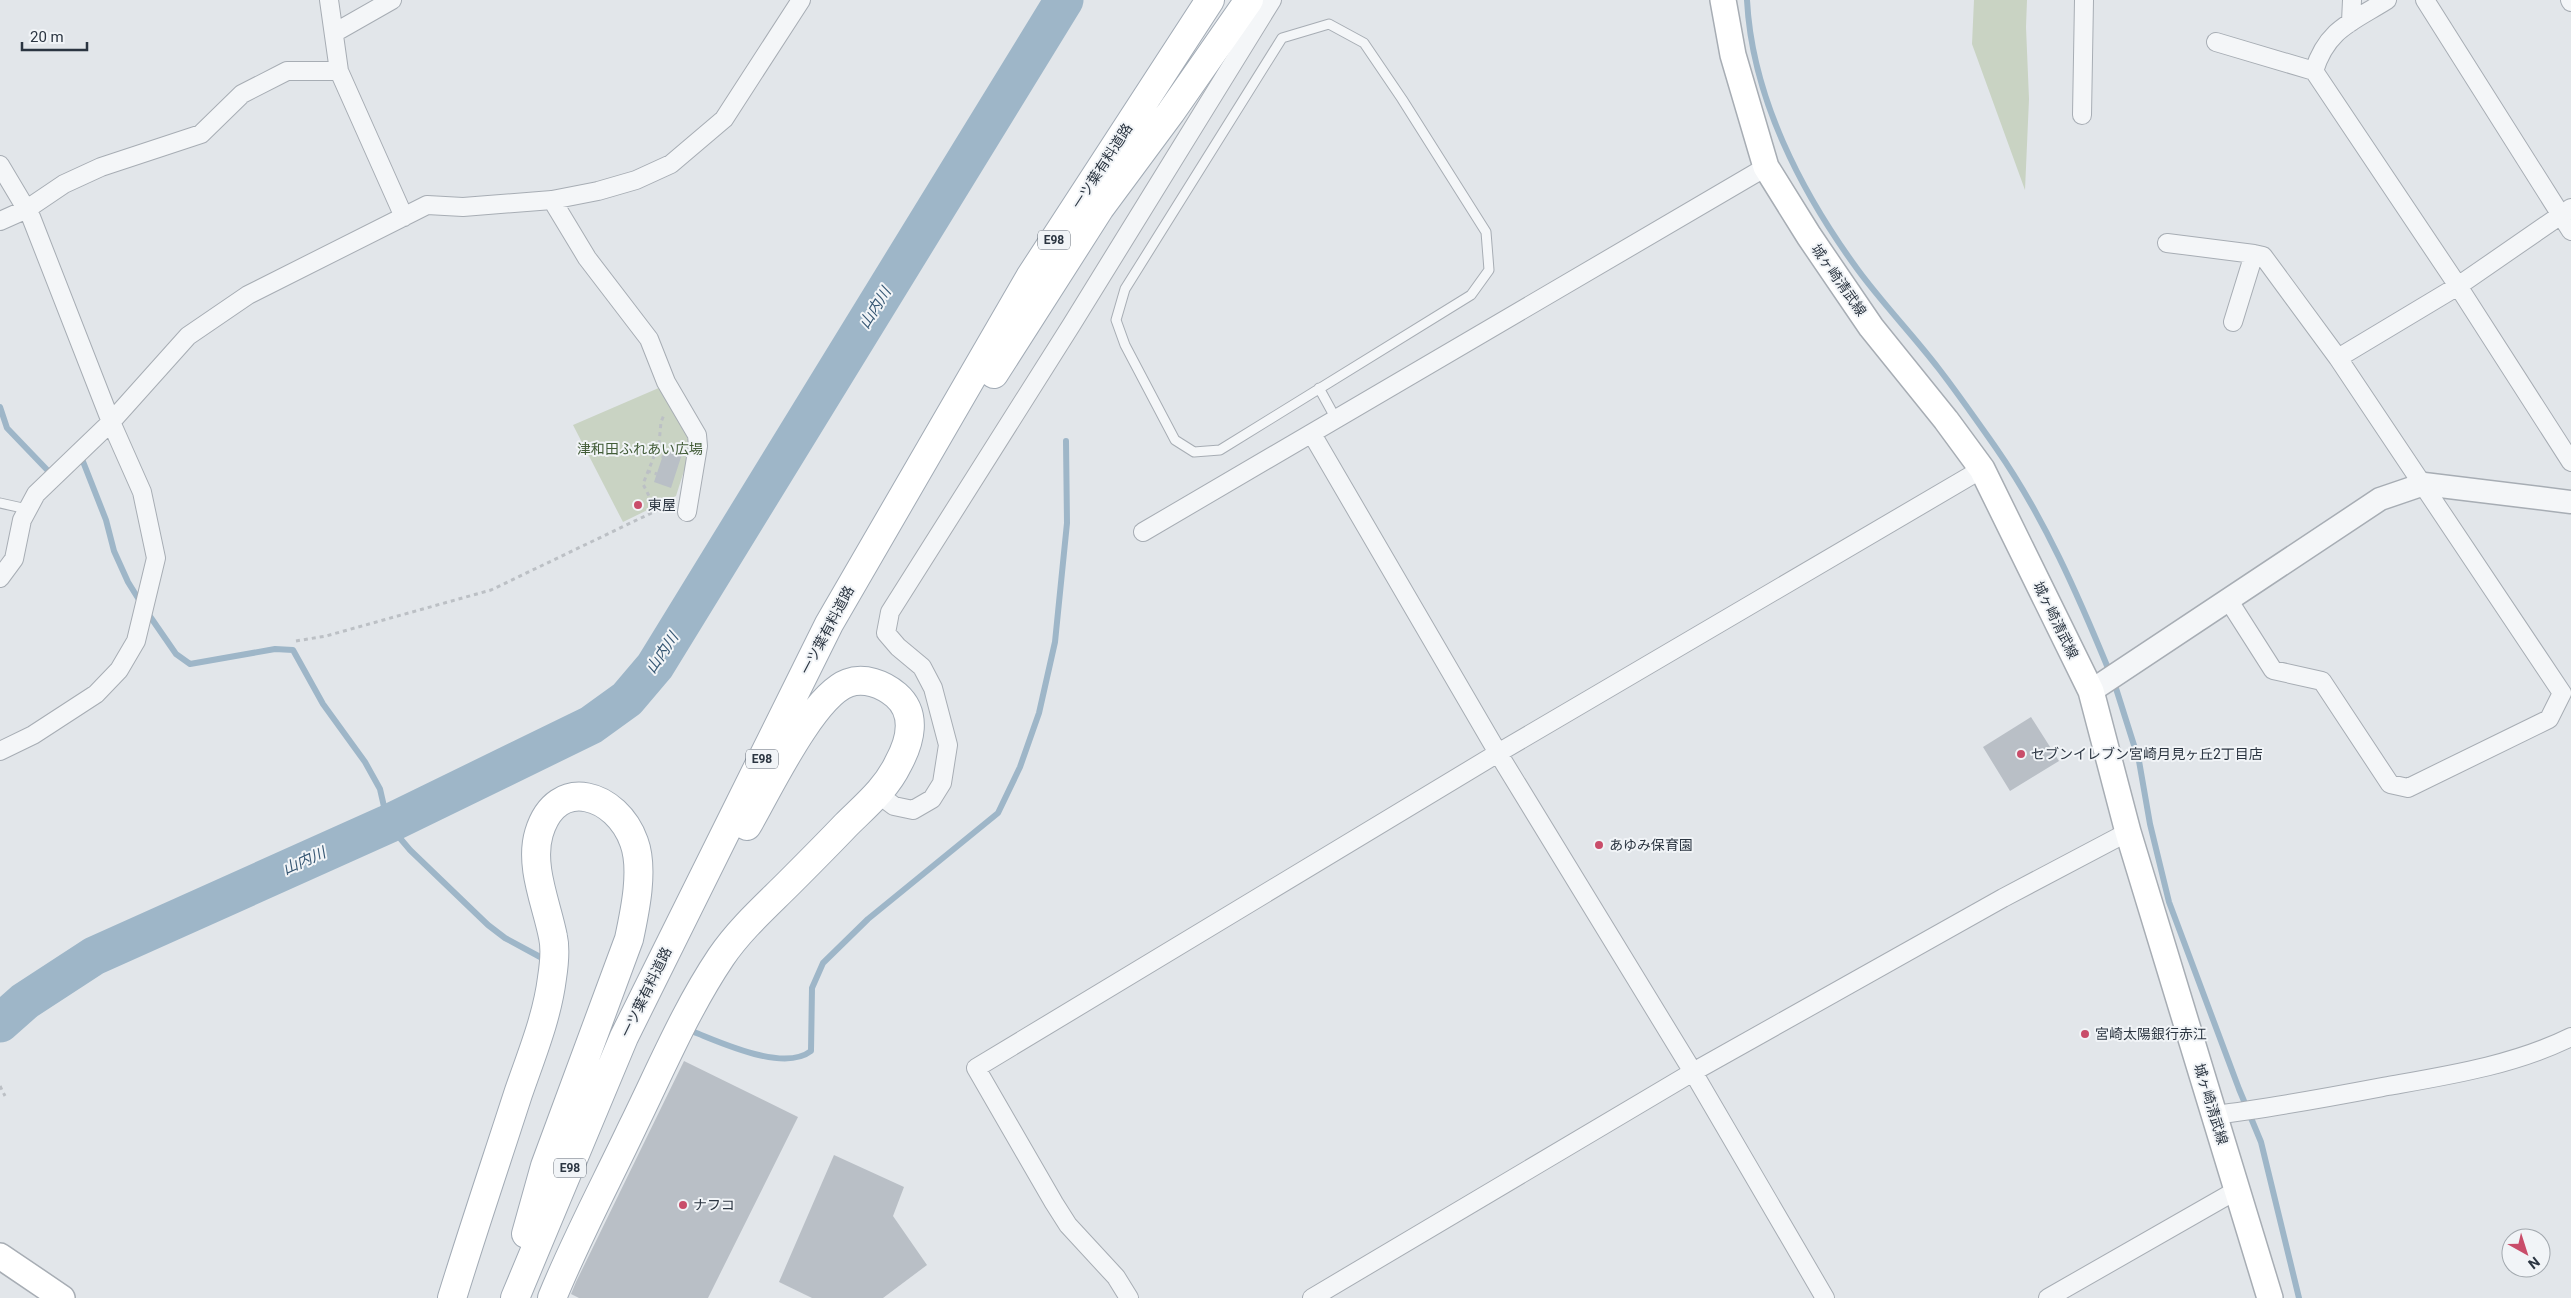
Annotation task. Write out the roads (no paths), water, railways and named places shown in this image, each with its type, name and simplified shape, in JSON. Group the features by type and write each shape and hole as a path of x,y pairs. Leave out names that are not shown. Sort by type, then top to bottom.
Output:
{"main road":[{"name":"一ツ葉有料道路","path":"516,1298 624,1037 829,624 1030,277 1210,0"},
{"path":"908,486 969,414 1100,208 1171,112 1249,0"},
{"name":"城ヶ崎清武線","path":"1723,0 1733,55 1766,167 1809,236 1871,327 1946,420 1982,469 2095,688 2128,832 2224,1114 2237,1190 2270,1298"},
{"path":"552,1298 664,1061 689,1012 722,956 750,922 878,794 897,766 908,744 911,723 906,707 898,696 885,686 868,681 848,683 832,694 802,729 689,930 624,1037"},
{"path":"452,1298 539,1032 552,980 554,939 538,868 536,847 539,833 550,810 572,796 582,797 597,800 612,807 628,826 635,844 637,900 630,939 545,1166 506,1298"},
{"path":"0,1256 62,1298"}],"street":[{"path":"329,0 339,71 404,217"},
{"path":"334,33 392,0"},
{"path":"0,578 14,559 22,520 36,494 111,422 188,336 248,295 427,205 463,207 552,200 598,191 636,180 671,164 724,119 802,0"},
{"path":"878,794 894,806 912,810 932,799 942,783 948,746 933,688 922,666 898,648 886,633 890,612 1072,324 1272,0"},
{"path":"2082,115 2084,0"},
{"path":"2351,22 2352,0"},
{"path":"2314,71 2320,53 2329,38 2387,0"},
{"path":"2425,0 2566,212 2571,231"},
{"path":"2216,42 2314,71 2458,286 2571,462"},
{"path":"0,221 27,209 64,184 101,167 201,134 242,94 287,71 339,71"},
{"path":"0,165 27,209 111,422 142,492 156,558 136,641 119,670 96,694 33,735 0,751"},
{"path":"1143,532 1766,167"},
{"path":"552,200 587,258 649,339 666,382 697,435 698,446 688,503"},
{"path":"2338,358 2458,286 2566,212"},
{"path":"2167,243 2263,256 2338,358 2562,693 2549,719 2408,788 2390,784 2322,681 2273,670 2229,601"},
{"path":"2233,322 2254,254"},
{"path":"1312,434 1498,753 1693,1072 1825,1298"},
{"path":"1128,1298 1116,1277 1068,1224 1054,1203 976,1068 1498,753 1982,469"},
{"path":"2095,688 2229,601 2380,499 2424,484 2571,502"},
{"path":"1312,1298 1693,1072 2003,898 2128,832"},
{"path":"2224,1114 2263,1109 2469,1071 2541,1052 2571,1037"},
{"path":"2048,1298 2237,1190"}],"lane":[{"path":"1329,24 1364,43 1402,99 1486,232 1489,270 1471,295 1319,388 1220,450 1194,452 1175,440 1125,345 1116,320 1125,289 1282,38 1329,24"},
{"path":"1319,388 1336,419"},
{"path":"0,503 27,509"}],"waterway":[{"name":"山内川","path":"0,1023 25,1001 94,956 388,824 591,725 627,699 655,666 1064,0"},
{"path":"1747,0 1758,72 1769,107 1799,176 1817,209 1858,270 1939,369 1996,448 2030,501 2059,557 2110,673"},
{"path":"0,407 7,428 53,476"},
{"path":"694,1032 753,1054 769,1057 799,1057 811,1051 812,988 823,963 868,919 998,813 1020,767 1039,713 1055,642 1067,523 1066,441"},
{"path":"78,463 82,459 106,520 114,551 128,582 141,603"},
{"path":"147,612 176,654 190,664 275,649 293,650 323,704 365,762 380,789 388,824 410,850 488,925 505,938 542,958"},
{"path":"2114,682 2139,761 2150,824 2169,902 2239,1089 2261,1142 2299,1298"}],"place":[{"name":"東屋","path":"638,505"},
{"name":"セブンイレブン宮崎月見ヶ丘2丁目店","path":"2021,754"},
{"name":"あゆみ保育園","path":"1599,845"},
{"name":"宮崎太陽銀行赤江","path":"2085,1034"},
{"name":"ナフコ","path":"683,1205"}],"park label":[{"name":"津和田ふれあい広場","path":"640,449"}]}
